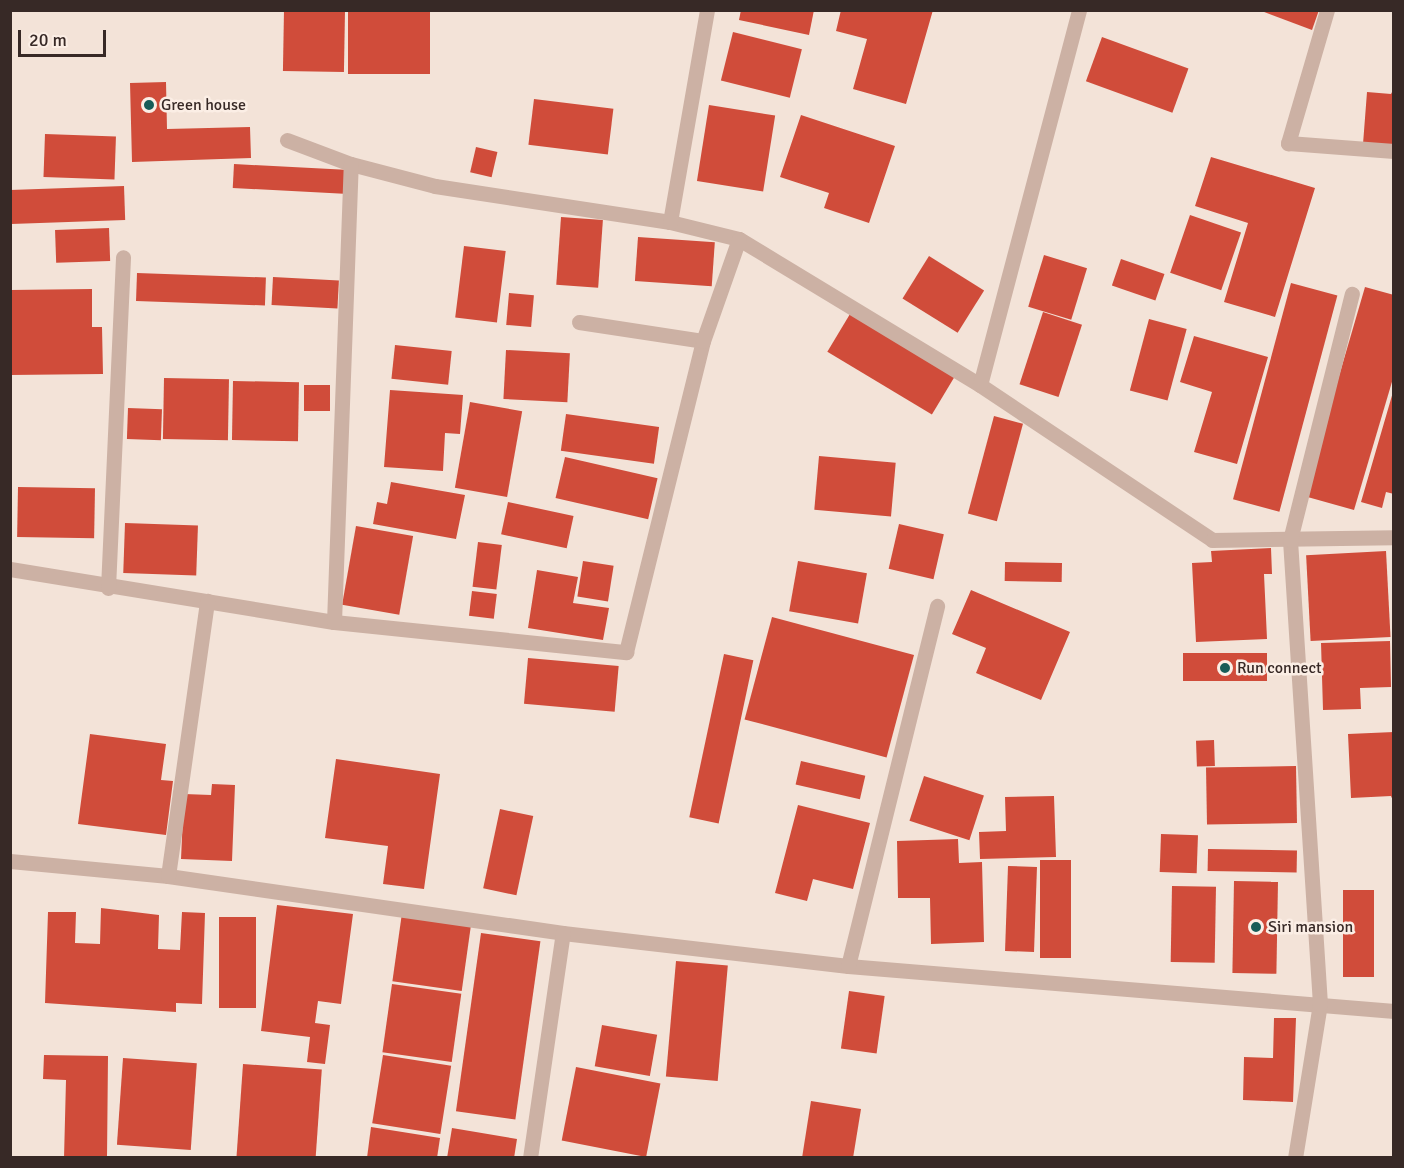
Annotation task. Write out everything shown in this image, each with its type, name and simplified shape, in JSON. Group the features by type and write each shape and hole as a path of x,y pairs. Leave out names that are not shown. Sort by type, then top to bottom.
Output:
{"street":[{"path":"670,222 707,10"},
{"path":"980,385 1079,10"},
{"path":"1327,10 1288,143 1394,151"},
{"path":"287,140 351,164 435,186 670,222 739,239 980,385 1212,540 1394,537"},
{"path":"334,622 351,164"},
{"path":"10,569 108,588 207,601 334,622 626,652 703,342 739,239"},
{"path":"108,588 123,257"},
{"path":"1295,1158 1320,1004 1290,540 1352,294"},
{"path":"579,322 703,342"},
{"path":"168,876 207,601"},
{"path":"848,966 937,606"},
{"path":"10,861 168,876 563,933 848,966 1394,1011"},
{"path":"530,1158 563,933"}],"building":[{"path":"284,10 345,11 344,72 283,71"},
{"path":"348,10 430,10 430,74 348,74"},
{"path":"741,10 814,10 809,35 739,20"},
{"path":"841,10 933,10 906,104 853,89 867,39 836,31"},
{"path":"1259,10 1319,10 1312,30"},
{"path":"733,32 802,49 790,98 721,81"},
{"path":"1102,37 1188,68 1172,113 1086,81"},
{"name":"Green house","path":"166,82 167,129 250,127 251,158 132,162 130,83"},
{"path":"1394,88 1394,146 1363,144 1367,92 1391,94"},
{"path":"534,99 613,109 608,154 528,145"},
{"path":"709,105 775,115 763,192 697,181"},
{"path":"801,115 895,146 869,223 824,208 829,193 780,177"},
{"path":"45,134 116,136 114,179 43,177"},
{"path":"476,147 497,152 492,177 470,172"},
{"path":"1211,157 1315,188 1275,317 1224,302 1248,223 1195,206"},
{"path":"234,164 345,170 344,194 233,188"},
{"path":"124,186 125,220 11,224 10,190"},
{"path":"1190,215 1241,233 1221,290 1170,273"},
{"path":"561,217 603,220 598,288 556,285"},
{"path":"109,228 110,261 56,263 55,230"},
{"path":"638,237 715,242 712,286 635,281"},
{"path":"464,246 506,251 497,323 455,317"},
{"path":"1044,255 1087,268 1071,320 1028,307"},
{"path":"929,256 984,290 958,333 903,298"},
{"path":"1121,259 1164,274 1155,300 1112,285"},
{"path":"137,273 266,278 265,305 136,301"},
{"path":"273,277 339,280 337,308 272,305"},
{"path":"1291,283 1337,295 1279,512 1233,499"},
{"path":"1365,287 1394,295 1394,375 1354,510 1304,496"},
{"path":"92,289 92,327 102,327 103,374 10,375 10,290"},
{"path":"509,293 534,295 531,327 506,325"},
{"path":"1043,312 1082,325 1059,397 1020,384"},
{"path":"850,314 955,377 932,415 827,352"},
{"path":"1149,319 1187,329 1168,401 1130,390"},
{"path":"1194,336 1268,357 1237,464 1194,452 1212,392 1180,382"},
{"path":"395,345 452,351 448,385 391,379"},
{"path":"506,350 570,353 567,402 503,399"},
{"path":"164,378 229,379 228,440 163,439"},
{"path":"233,381 299,382 298,441 232,440"},
{"path":"304,385 330,385 330,411 304,411"},
{"path":"390,390 463,395 460,434 445,433 443,471 384,467"},
{"path":"1393,392 1394,494 1386,492 1382,508 1361,502"},
{"path":"470,402 522,411 507,497 455,488"},
{"path":"128,408 162,409 161,440 127,439"},
{"path":"566,414 659,427 654,464 561,451"},
{"path":"994,416 1023,424 997,521 968,514"},
{"path":"819,456 896,463 891,517 814,510"},
{"path":"565,457 658,478 648,519 556,498"},
{"path":"391,482 465,495 456,539 373,524 377,502 387,504"},
{"path":"18,487 95,488 94,538 17,537"},
{"path":"508,502 574,516 567,548 501,534"},
{"path":"125,523 198,526 196,576 123,573"},
{"path":"899,524 944,534 933,579 889,569"},
{"path":"356,526 413,536 399,615 342,605"},
{"path":"478,542 502,545 496,590 473,587"},
{"path":"1271,548 1272,574 1264,574 1267,639 1196,642 1192,563 1212,562 1211,551"},
{"path":"1386,551 1391,637 1311,641 1306,555"},
{"path":"583,561 614,566 608,601 577,597"},
{"path":"798,561 867,573 858,623 789,611"},
{"path":"1005,562 1062,563 1062,582 1005,581"},
{"path":"537,570 578,577 573,603 609,608 603,640 528,628"},
{"path":"971,590 1070,632 1041,700 976,673 986,648 952,634"},
{"path":"472,591 497,594 494,619 469,616"},
{"path":"772,617 914,655 887,757 745,719"},
{"path":"1390,641 1391,687 1360,688 1361,709 1323,710 1321,643"},
{"name":"Run connect","path":"1183,653 1267,653 1267,681 1183,681"},
{"path":"724,654 753,660 719,824 689,817"},
{"path":"528,658 619,666 615,712 524,704"},
{"path":"1394,732 1394,803 1391,796 1351,798 1348,734"},
{"path":"90,734 166,744 161,780 173,781 166,835 78,824"},
{"path":"1214,740 1215,766 1197,767 1196,741"},
{"path":"336,759 440,774 424,889 383,884 388,846 325,838"},
{"path":"801,761 865,776 860,799 796,784"},
{"path":"1296,766 1297,823 1207,825 1206,768"},
{"path":"924,776 984,795 969,840 909,821"},
{"path":"212,784 235,785 232,861 181,859 184,794 211,795"},
{"path":"1054,796 1056,857 980,859 979,832 1006,831 1005,797"},
{"path":"798,805 870,823 853,889 813,879 807,901 775,893"},
{"path":"500,809 533,816 516,895 483,888"},
{"path":"1161,834 1198,835 1197,873 1160,872"},
{"path":"958,839 959,863 982,862 984,942 931,944 930,898 898,898 897,841"},
{"path":"1208,849 1297,851 1297,873 1208,871"},
{"path":"1040,860 1071,860 1071,958 1040,958"},
{"path":"1008,866 1037,867 1034,952 1005,951"},
{"name":"Siri mansion","path":"1234,881 1278,882 1276,974 1232,973"},
{"path":"1172,886 1216,887 1215,963 1171,962"},
{"path":"1343,890 1374,890 1374,977 1343,977"},
{"path":"277,905 353,914 341,1004 318,1001 315,1023 330,1025 325,1064 307,1062 310,1037 261,1031"},
{"path":"101,908 159,915 158,949 180,950 182,912 205,913 202,1004 176,1003 176,1012 45,1003 48,912 76,912 75,943 100,944"},
{"path":"402,913 471,923 462,991 392,981"},
{"path":"219,917 256,917 256,1008 219,1008"},
{"path":"481,933 540,941 515,1120 456,1111"},
{"path":"676,961 728,966 718,1081 666,1077"},
{"path":"392,984 461,994 452,1062 382,1052"},
{"path":"849,991 885,996 877,1053 841,1048"},
{"path":"1274,1018 1296,1018 1293,1102 1243,1100 1244,1057 1273,1058"},
{"path":"602,1025 657,1035 650,1076 595,1066"},
{"path":"44,1055 108,1056 107,1158 64,1158 66,1080 43,1079"},
{"path":"383,1055 451,1066 440,1134 372,1123"},
{"path":"123,1058 197,1063 191,1150 117,1145"},
{"path":"243,1064 322,1070 316,1158 236,1158"},
{"path":"576,1067 660,1083 646,1157 562,1141"},
{"path":"811,1101 861,1109 853,1158 802,1158"},
{"path":"371,1127 440,1138 437,1158 367,1158"},
{"path":"452,1128 517,1139 514,1158 447,1158"}],"place":[{"name":"Green house","path":"149,105"},
{"name":"Run connect","path":"1225,668"},
{"name":"Siri mansion","path":"1256,927"}]}
